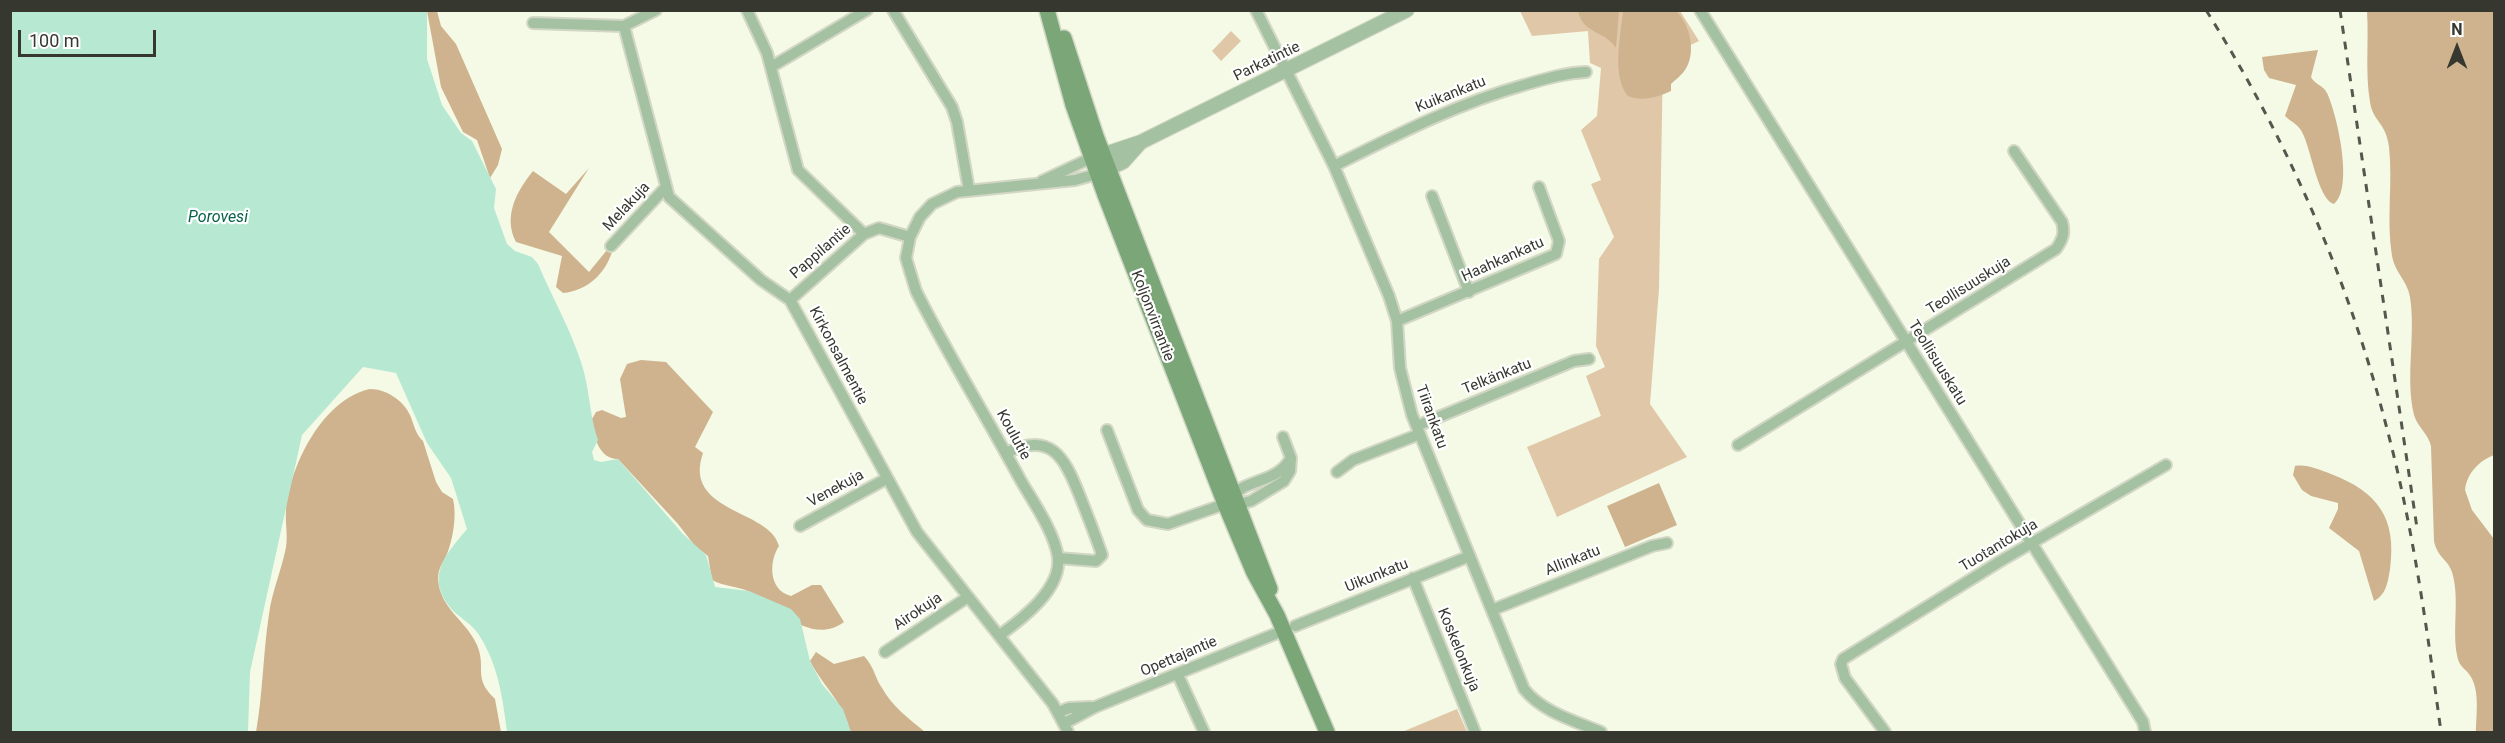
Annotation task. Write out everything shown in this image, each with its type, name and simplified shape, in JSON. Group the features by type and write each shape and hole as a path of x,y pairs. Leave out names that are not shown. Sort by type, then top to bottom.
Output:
{"main road":[{"name":"Koljonvirrantie","path":"1047,10 1073,105 1097,156 1233,500 1254,573 1277,615 1327,732"},
{"name":"Koljonvirrantie","path":"1056,10 1097,156"}],"street":[{"path":"533,23 624,26 656,10"},
{"path":"747,10 763,41 798,170 864,234"},
{"path":"771,67 867,10"},
{"path":"893,10 952,107 957,122 969,190"},
{"name":"Tiirankatu","path":"1256,10 1334,166 1389,296 1396,321 1400,368 1418,430 1529,696 1546,708 1601,732"},
{"name":"Parkatintie","path":"1097,156 1141,142 1407,10"},
{"name":"Teollisuuskatu","path":"1700,10 2143,722 2145,732"},
{"name":"Kirkonsalmentie","path":"624,26 666,188 677,207 761,280 790,300 886,479 928,549 1000,635 1059,712 1066,728"},
{"name":"Kuikankatu","path":"1334,166 1440,113 1483,96 1567,73 1586,72"},
{"name":"Parkatintie","path":"1103,171 1130,156 1141,142"},
{"name":"Teollisuuskuja","path":"1738,445 2056,249 2063,240 2065,231 2062,222 2014,151"},
{"path":"1031,186 1097,156"},
{"path":"910,237 920,217 932,204 948,195 969,190 1031,186 1075,180 1103,171"},
{"name":"Haahkankatu","path":"1396,321 1556,254 1559,241 1539,187"},
{"name":"Melakuja","path":"611,246 666,188"},
{"path":"1432,196 1469,292"},
{"name":"Pappilantie","path":"790,300 864,234 879,228 910,237"},
{"name":"Koulutie","path":"910,237 907,268 916,291 1050,535 1058,558"},
{"name":"Telkänkatu","path":"1337,472 1353,460 1418,430 1574,362 1589,359"},
{"path":"1107,430 1138,510 1147,520 1168,524 1284,481 1290,471 1291,458 1283,437"},
{"path":"1000,635 1037,603 1056,575 1058,558 1096,561 1102,555 1067,464 1056,452 1040,445 1025,445 1006,453"},
{"name":"Tuotantokuja","path":"1885,732 1845,678 1841,664 1848,654 2166,465"},
{"name":"Venekuja","path":"800,526 886,479"},
{"name":"Allinkatu","path":"1492,610 1652,546 1667,543"},
{"name":"Uikunkatu","path":"1295,626 1470,556"},
{"name":"Koskelonkuja","path":"1413,578 1475,732"},
{"name":"Airokuja","path":"885,652 968,597"},
{"name":"Opettajantie","path":"1066,728 1095,707 1275,634"},
{"path":"1178,675 1204,732"},
{"name":"Opettajantie","path":"1059,712 1069,708 1095,707"}],"shaded area":[{"path":"1675,10 1685,22 1688,30 1691,47 1689,63 1671,84 1671,91 1650,98 1639,99 1628,96 1623,88 1618,67 1623,11"},
{"path":"427,11 437,11 441,26 456,44 502,149 498,165 490,178 477,140 463,132 441,87"},
{"path":"1520,11 1680,11 1699,41 1663,58 1659,289 1650,404 1687,457 1557,517 1527,447 1601,416 1586,376 1605,367 1596,346 1599,259 1614,237 1591,184 1601,180 1581,130 1597,116 1601,68 1590,63 1588,31 1532,36"},
{"path":"1578,11 1619,11 1616,48 1606,38 1584,24"},
{"path":"2367,11 2494,11 2494,455 2475,468 2468,478 2465,490 2472,510 2494,539 2494,732 2476,732 2476,690 2471,677 2461,665 2457,655 2456,603 2452,572 2434,541 2431,446 2416,420 2411,401 2412,312 2410,297 2392,256 2389,147 2385,132 2370,102"},
{"path":"1231,31 1241,41 1221,61 1212,51"},
{"path":"2318,50 2311,77 2327,93 2342,150 2343,183 2340,195 2334,204 2328,200 2319,184 2302,132 2285,116 2296,85 2269,78 2264,70 2262,57"},
{"path":"589,168 549,232 589,272 607,250 612,252 605,267 594,280 580,289 563,293 556,287 562,256 516,242 512,233 511,214 521,187 533,171 566,194"},
{"path":"641,360 666,362 713,412 695,447 703,453 700,473 705,488 715,499 760,524 772,534 779,546 772,567 774,581 778,588 791,596 812,585 821,585 844,622 832,628 819,630 807,627 795,622 752,593 712,580 708,556 695,546 678,524 618,459 611,458 602,451 596,439 592,419 596,412 602,410 621,418 626,417 620,379 627,364"},
{"path":"370,389 388,393 407,410 416,432 423,441 436,482 442,492 453,499 454,527 449,548 439,572 440,589 448,606 467,628 477,645 480,653 482,679 495,699 501,732 256,732 269,614 286,547 286,510 294,474 312,436 324,420 353,395"},
{"path":"2295,466 2313,468 2347,481 2361,489 2381,509 2390,535 2390,569 2386,588 2374,601 2359,551 2329,528 2338,509 2338,503 2311,496 2302,490 2293,475"},
{"path":"1659,483 1677,525 1625,547 1607,506"},
{"path":"816,652 834,664 864,656 886,695 901,712 925,732 850,732 838,703 810,661"},
{"path":"1457,709 1467,732 1402,732"}],"water":[{"name":"Porovesi","path":"10,11 427,11 427,59 442,105 461,133 472,141 496,189 494,208 507,244 515,251 532,257 538,264 577,349 598,440 592,452 594,460 601,462 618,459 683,534 706,555 715,587 749,591 791,609 800,619 810,661 822,684 843,709 851,732 507,732 499,682 491,658 476,631 449,606 442,595 439,584 442,564 467,529 451,478 427,443 396,373 363,367 302,435 250,672 248,732 11,732"}],"railway":[{"path":"2206,10 2289,159 2334,263 2371,370 2396,463 2412,539 2441,732"},
{"path":"2340,10 2417,528"}]}
